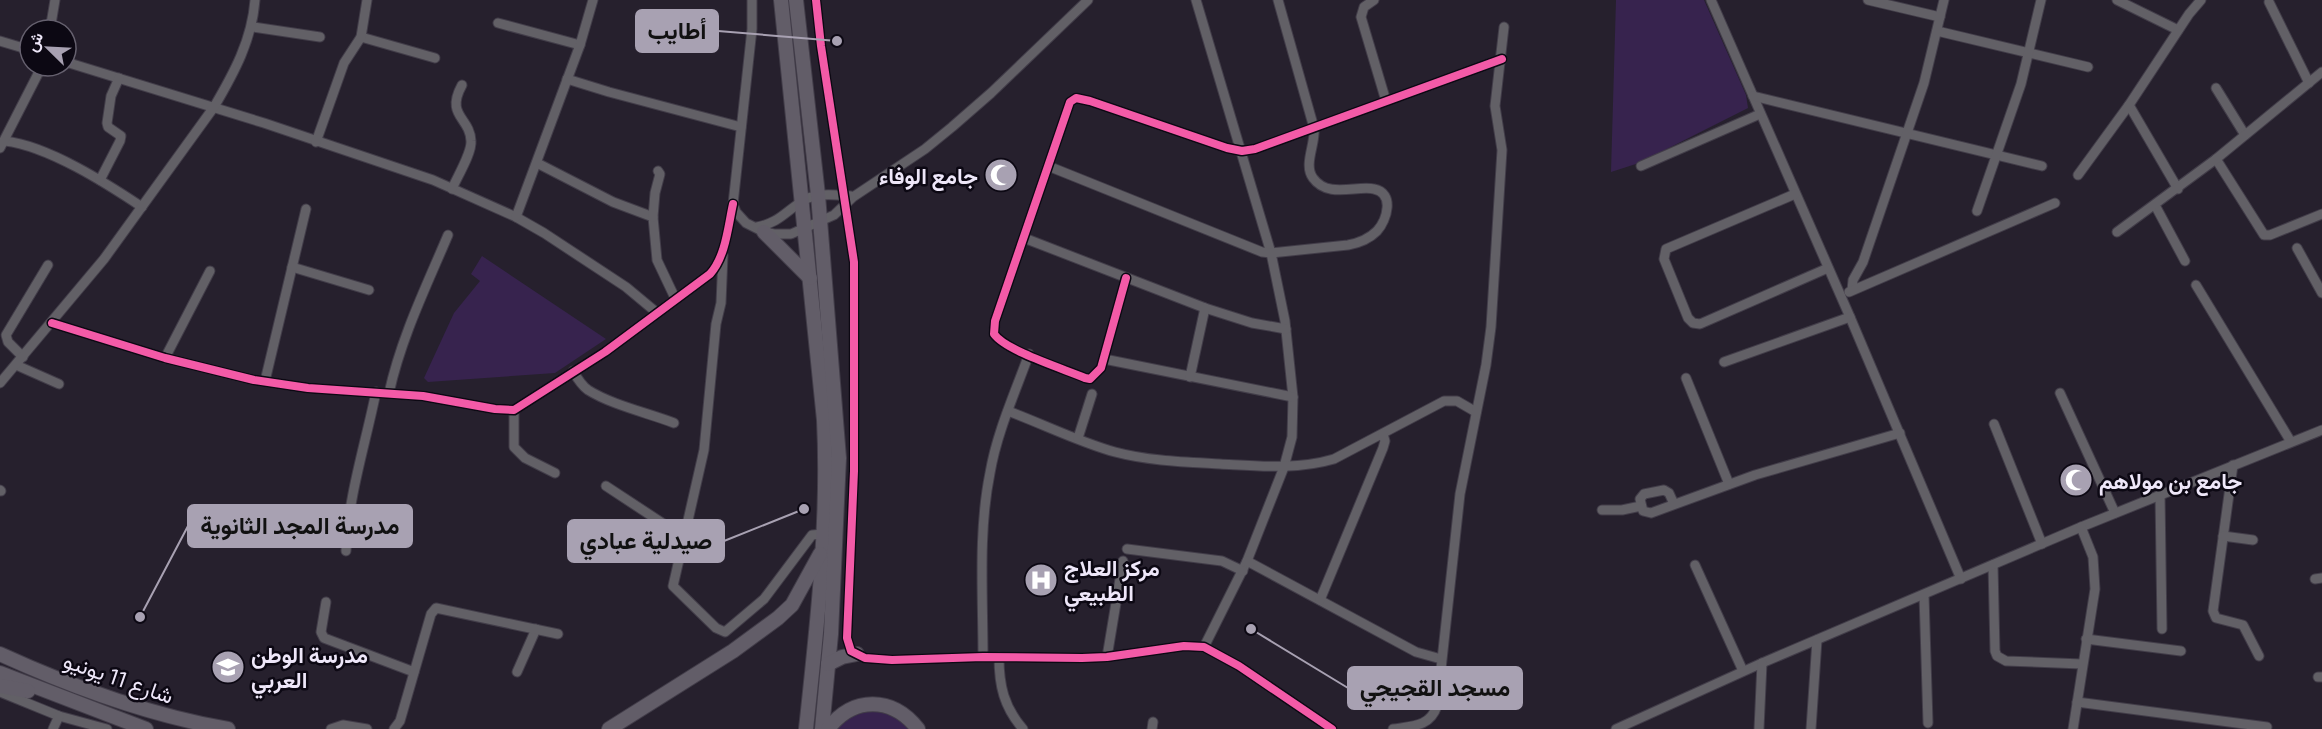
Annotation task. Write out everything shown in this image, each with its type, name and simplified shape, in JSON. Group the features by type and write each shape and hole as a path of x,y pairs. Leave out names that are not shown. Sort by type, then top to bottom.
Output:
{"highway":[{"path":"782,0 826,451 816,637 806,729"},
{"path":"796,0 818,195 839,458 837,543 822,729"},
{"path":"760,229 810,278"},
{"path":"609,729 733,651 778,618 792,605 821,553"},
{"name":"شارع 11 يونيو","path":"0,654 55,678 135,708 228,729"},
{"path":"828,664 842,657 857,654"},
{"name":"شارع 11 يونيو","path":"0,674 146,729"},
{"path":"0,687 50,694"},
{"path":"828,729 837,717 845,712 871,703 893,709 905,716 918,729"}],"street":[{"path":"53,18 55,0"},
{"path":"0,383 52,323 142,207 214,107 230,81 253,27 255,0"},
{"path":"316,142 344,63 361,37 366,0"},
{"path":"516,217 580,45 593,0"},
{"path":"52,323 165,358 265,381 308,388 423,396 495,409 514,410 541,395 573,371 605,352 710,274 717,263 733,204 752,29 752,0"},
{"path":"816,0 820,46 849,199 854,262 854,471 847,638 851,651 865,658 892,660 1107,657 1184,646 1204,647 1239,666 1330,728"},
{"path":"733,204 741,218 760,229 787,235 820,222 849,199 925,149 952,127 1088,0"},
{"path":"1196,0 1271,253 1286,329 1293,397 1292,437 1284,467 1243,571 1204,647"},
{"path":"1048,166 1262,252 1355,244 1372,235 1384,220 1387,200 1380,191 1372,188 1352,191 1336,190 1313,178 1309,167 1314,128 1278,0"},
{"path":"1374,0 1364,7 1361,17 1386,101"},
{"path":"1711,0 1841,296 1961,579"},
{"path":"1868,0 1940,16"},
{"path":"1852,290 1852,284 1863,262 1907,133 1944,0"},
{"path":"1977,211 2014,109 2041,0"},
{"path":"2117,0 2178,30"},
{"path":"2078,175 2129,105 2200,0"},
{"path":"2269,2 2309,83"},
{"path":"498,23 580,45"},
{"path":"253,27 320,37"},
{"path":"1393,729 1422,724 1433,715 1437,705 1460,494 1491,327 1502,150 1495,106 1504,27"},
{"path":"1937,31 2088,67"},
{"path":"361,37 435,58"},
{"path":"0,40 18,46"},
{"path":"1126,278 1104,359 1096,375 1090,379 1005,344 994,334 995,321 1070,102 1076,99 1090,101 1227,148 1242,151 1255,149 1502,59"},
{"path":"78,66 214,107 422,176 516,217 627,287 656,312"},
{"path":"2117,232 2178,189 2322,72"},
{"path":"36,78 2,145 24,145 44,153 100,180 142,207"},
{"path":"100,180 121,136 106,123 111,96 119,78"},
{"path":"567,79 741,127"},
{"path":"452,189 472,145 468,130 457,112 456,103 462,85"},
{"path":"2216,88 2245,135"},
{"path":"1753,96 2042,166"},
{"path":"2129,105 2178,189"},
{"path":"1641,166 1760,114"},
{"path":"2216,159 2264,235 2270,235 2322,214"},
{"path":"537,163 614,202 652,216"},
{"path":"658,171 652,216 657,260 675,298"},
{"path":"1795,194 1666,249 1664,259 1688,318 1693,323 1700,324 1828,268"},
{"path":"760,229 778,219 801,201 818,195 849,199"},
{"path":"1841,296 2055,202"},
{"path":"2155,205 2185,261"},
{"path":"265,381 306,209"},
{"path":"389,393 412,317 448,235"},
{"path":"1024,238 1205,308 1252,323 1286,329"},
{"path":"2297,248 2322,293"},
{"path":"722,250 723,286 716,324 704,450 673,586 716,628 725,632 764,600 812,535 823,534"},
{"path":"23,357 8,342 6,335 48,265"},
{"path":"292,267 369,290"},
{"path":"165,358 210,271"},
{"path":"2196,285 2291,442"},
{"path":"1190,377 1205,308"},
{"path":"1724,362 1850,317"},
{"path":"983,657 985,513 989,473 1029,354"},
{"path":"1104,359 1293,397"},
{"path":"16,365 59,384"},
{"path":"573,371 589,390 674,423"},
{"path":"1686,378 1729,484"},
{"path":"346,551 348,511 376,393"},
{"path":"2060,393 2115,513"},
{"path":"1077,438 1092,394"},
{"path":"1008,411 1116,452 1176,462 1284,467 1334,459 1449,400 1457,401 1476,412"},
{"path":"514,410 514,447 525,458 555,473"},
{"path":"1994,424 2042,544"},
{"path":"1616,729 1743,671 2081,527 2322,430"},
{"path":"1674,504 1669,493 1662,489 1644,494 1640,499 1643,511 1648,513 1674,504 1729,484 1900,433"},
{"path":"1320,600 1383,448 1385,441 1383,434"},
{"path":"2233,465 2214,616 2220,620 2243,625 2259,656"},
{"path":"606,486 685,538"},
{"path":"2160,494 2162,629"},
{"path":"1602,510 1622,510 1641,506"},
{"path":"2073,729 2095,589 2093,557 2081,527"},
{"path":"2223,536 2253,540"},
{"path":"1127,549 1222,561 1243,571"},
{"path":"1107,657 1123,561"},
{"path":"1247,561 1416,652 1441,659"},
{"path":"1695,565 1743,671"},
{"path":"1993,565 1997,656 2006,661 2082,664"},
{"path":"1924,595 1928,723"},
{"path":"326,602 321,626 324,638 414,672"},
{"path":"394,729 400,721 430,614 435,608 558,634"},
{"path":"517,672 536,630"},
{"path":"2086,639 2181,651"},
{"path":"1811,729 1817,640"},
{"path":"999,657 1002,694 1011,714 1023,729"},
{"path":"1759,729 1762,663"},
{"path":"0,692 59,716 107,729"},
{"path":"2077,702 2245,727 2267,727"},
{"path":"53,729 59,716"},
{"path":"331,729 343,725 367,729"}],"shaded area":[{"path":"1616,0 1704,0 1746,95 1748,108 1639,163 1611,172"},
{"path":"482,256 606,339 555,373 428,382 424,378 454,313 480,281 471,274"},
{"path":"882,709 904,723 908,729 835,729 855,711"}],"cycle path":[{"path":"816,0 854,262 854,471 847,638 851,651 865,658 892,660 983,657 1082,658 1107,657 1184,646 1204,647 1239,666 1332,729"},
{"path":"1126,278 1101,368 1090,379 1050,365 1010,347 994,334 995,321 1070,102 1076,98 1242,151 1255,149 1502,59"},
{"path":"52,323 165,358 254,380 308,388 423,396 495,409 514,410 605,352 710,274 723,250 733,204"}],"place":[{"name":"أطايب","path":"837,41"},
{"name":"جامع الوفاء","path":"1001,175"},
{"name":"جامع بن مولاهم","path":"2076,480"},
{"name":"صيدلية عبادي","path":"804,509"},
{"name":"مركز العلاج الطبيعي","path":"1041,580"},
{"name":"مدرسة المجد الثانوية","path":"140,617"},
{"name":"مسجد القجيجي","path":"1251,629"},
{"name":"مدرسة الوطن العربي","path":"228,667"}]}
